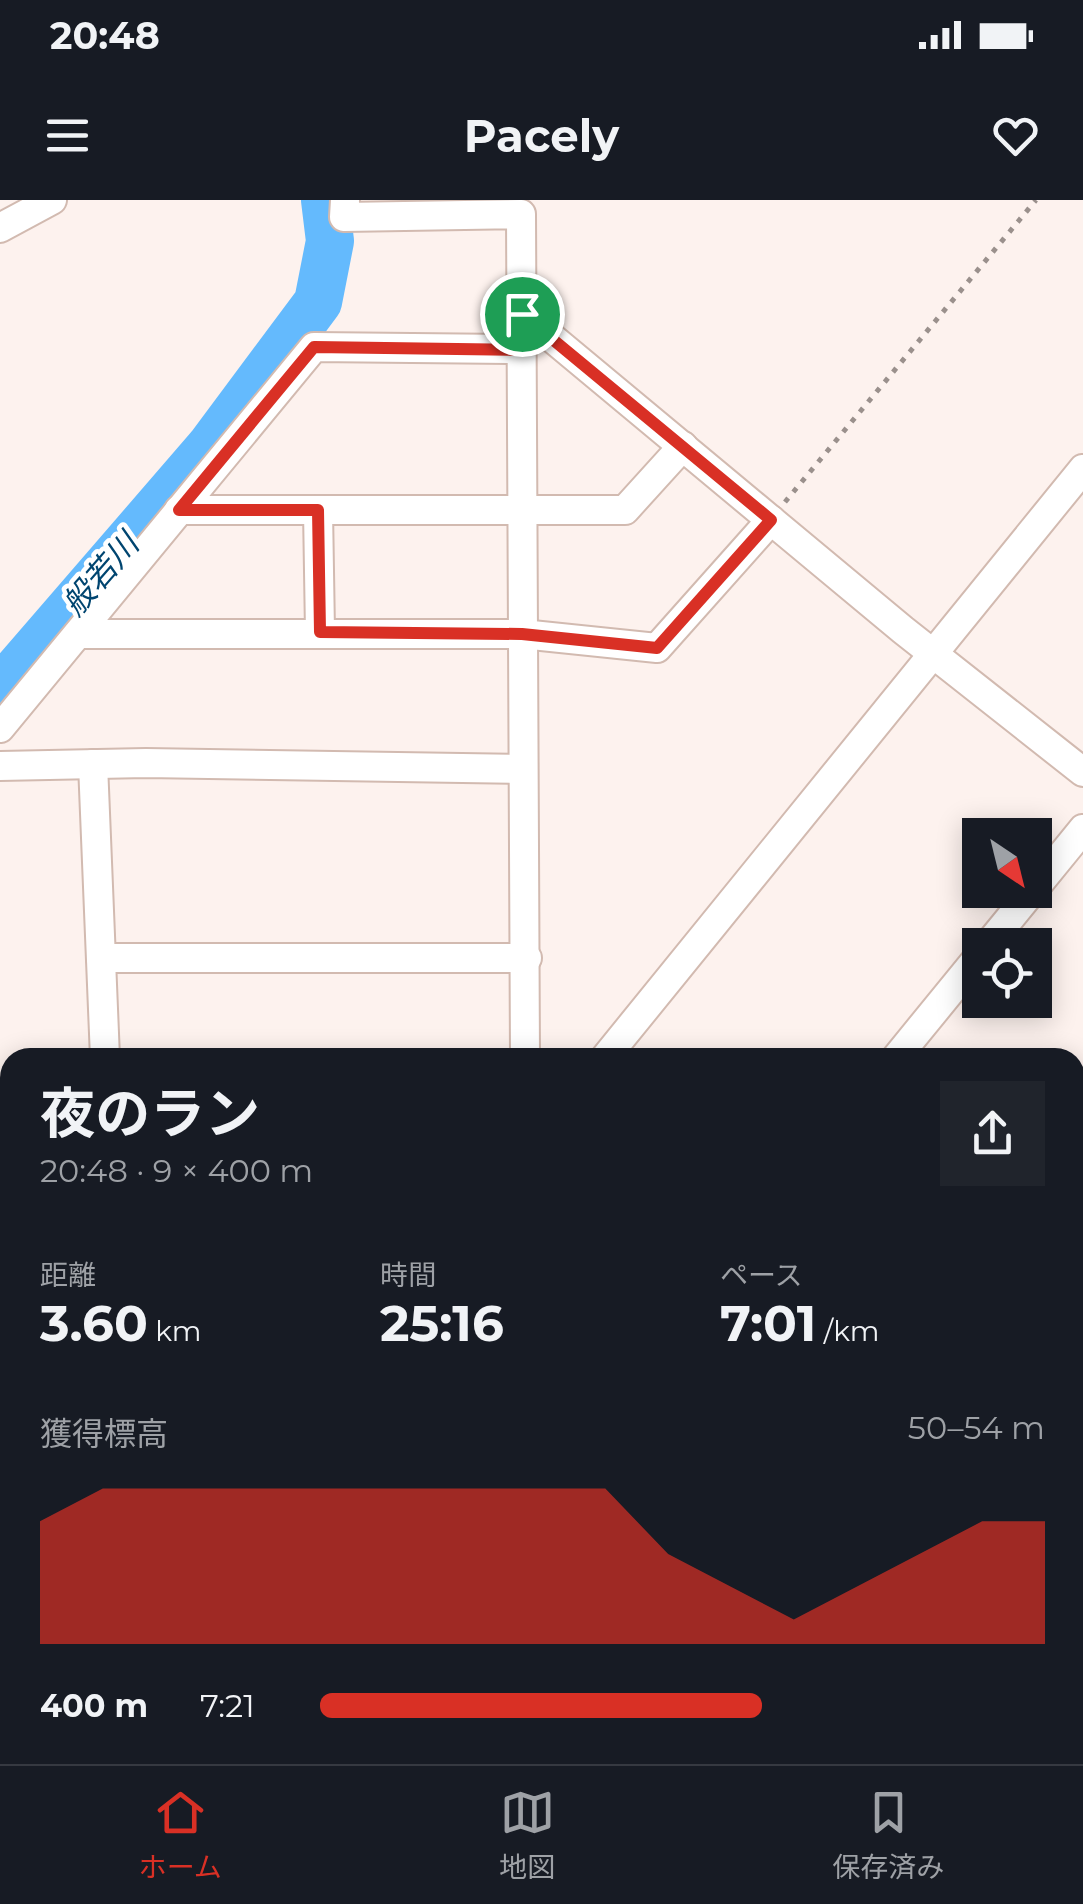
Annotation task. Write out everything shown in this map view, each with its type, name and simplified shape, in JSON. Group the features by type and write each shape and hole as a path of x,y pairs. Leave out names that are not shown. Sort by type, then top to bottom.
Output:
{"street":[{"path":"0,228 52,200"},
{"path":"345,200 344,216 521,214 525,1048"},
{"path":"522,314 933,654 1083,772"},
{"path":"0,728 314,347 522,350"},
{"path":"179,510 625,510 683,446"},
{"path":"613,1048 1083,470"},
{"path":"318,510 320,632"},
{"path":"79,634 522,634 657,648 771,520"},
{"path":"92,764 105,1048"},
{"path":"0,766 523,769"},
{"path":"1052,867 1083,829"},
{"path":"1002,928 1018,908"},
{"path":"102,958 527,958"},
{"path":"904,1048 962,977"}],"path":[{"path":"771,520 1036,200"}],"waterway":[{"name":"般若川","path":"0,690 210,447 318,302 330,241 325,200"}],"route":[{"path":"522,314 771,520 657,648 522,634 320,632 318,510 179,510 314,347 522,350 522,314"}]}
